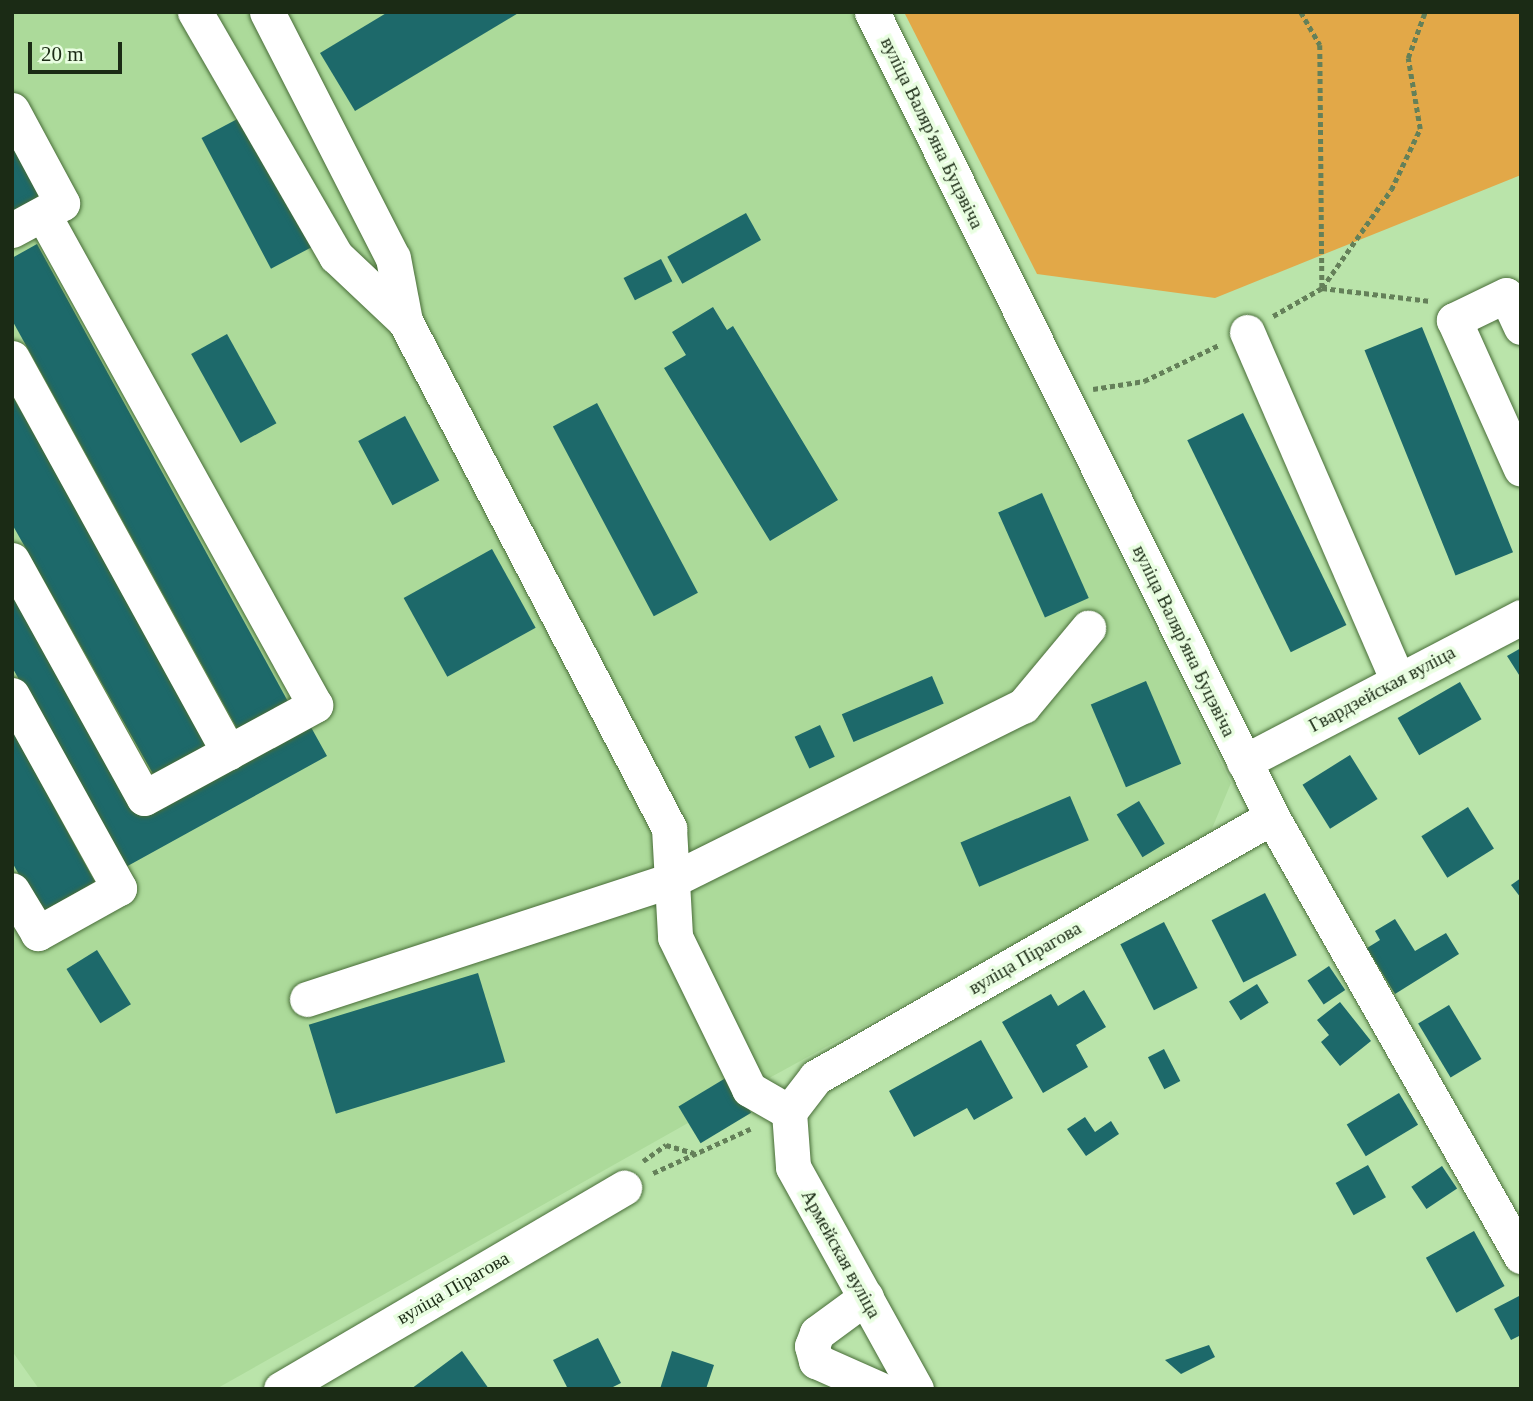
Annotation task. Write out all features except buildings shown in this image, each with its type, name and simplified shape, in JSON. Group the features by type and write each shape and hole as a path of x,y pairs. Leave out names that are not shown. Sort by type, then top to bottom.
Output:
{"street":[{"path":"195,12 336,256 405,321"},
{"name":"вуліца Валяр'яна Буцэвіча","path":"872,12 1272,817 1521,1256"},
{"path":"281,17 393,257 405,321 669,828 674,937 749,1088 789,1112"},
{"path":"12,110 62,203 12,230"},
{"path":"12,560 144,799 315,705 43,214"},
{"path":"1521,327 1506,295 1454,320 1521,469"},
{"path":"1247,332 1398,681"},
{"path":"12,358 229,752"},
{"name":"Гвардзейская вуліца","path":"1244,762 1521,617"},
{"path":"307,999 672,880 1023,706 1088,628"},
{"path":"12,695 119,888 38,933 12,890"},
{"name":"вуліца Пірагова","path":"789,1112 816,1077 1272,817"},
{"name":"Армейская вуліца","path":"789,1112 793,1167 916,1389"},
{"name":"вуліца Пірагова","path":"281,1389 624,1188"},
{"path":"866,1297 817,1333 812,1346 816,1361 879,1389"}],"path":[{"path":"1301,12 1320,45 1322,288"},
{"path":"1061,394 1144,381 1247,332 1322,288 1391,190 1420,129 1408,58 1425,12"},
{"path":"1322,288 1429,301 1472,311"},
{"path":"624,1188 789,1112"},
{"path":"624,1188 648,1155 666,1145 695,1153"}],"shaded area":[{"path":"12,12 852,12 1231,783 1208,838 749,1089 741,1095 751,1113 700,1142 688,1123 216,1389 39,1389 12,1351"},
{"path":"904,12 1521,12 1521,175 1215,298 1037,274"}]}
